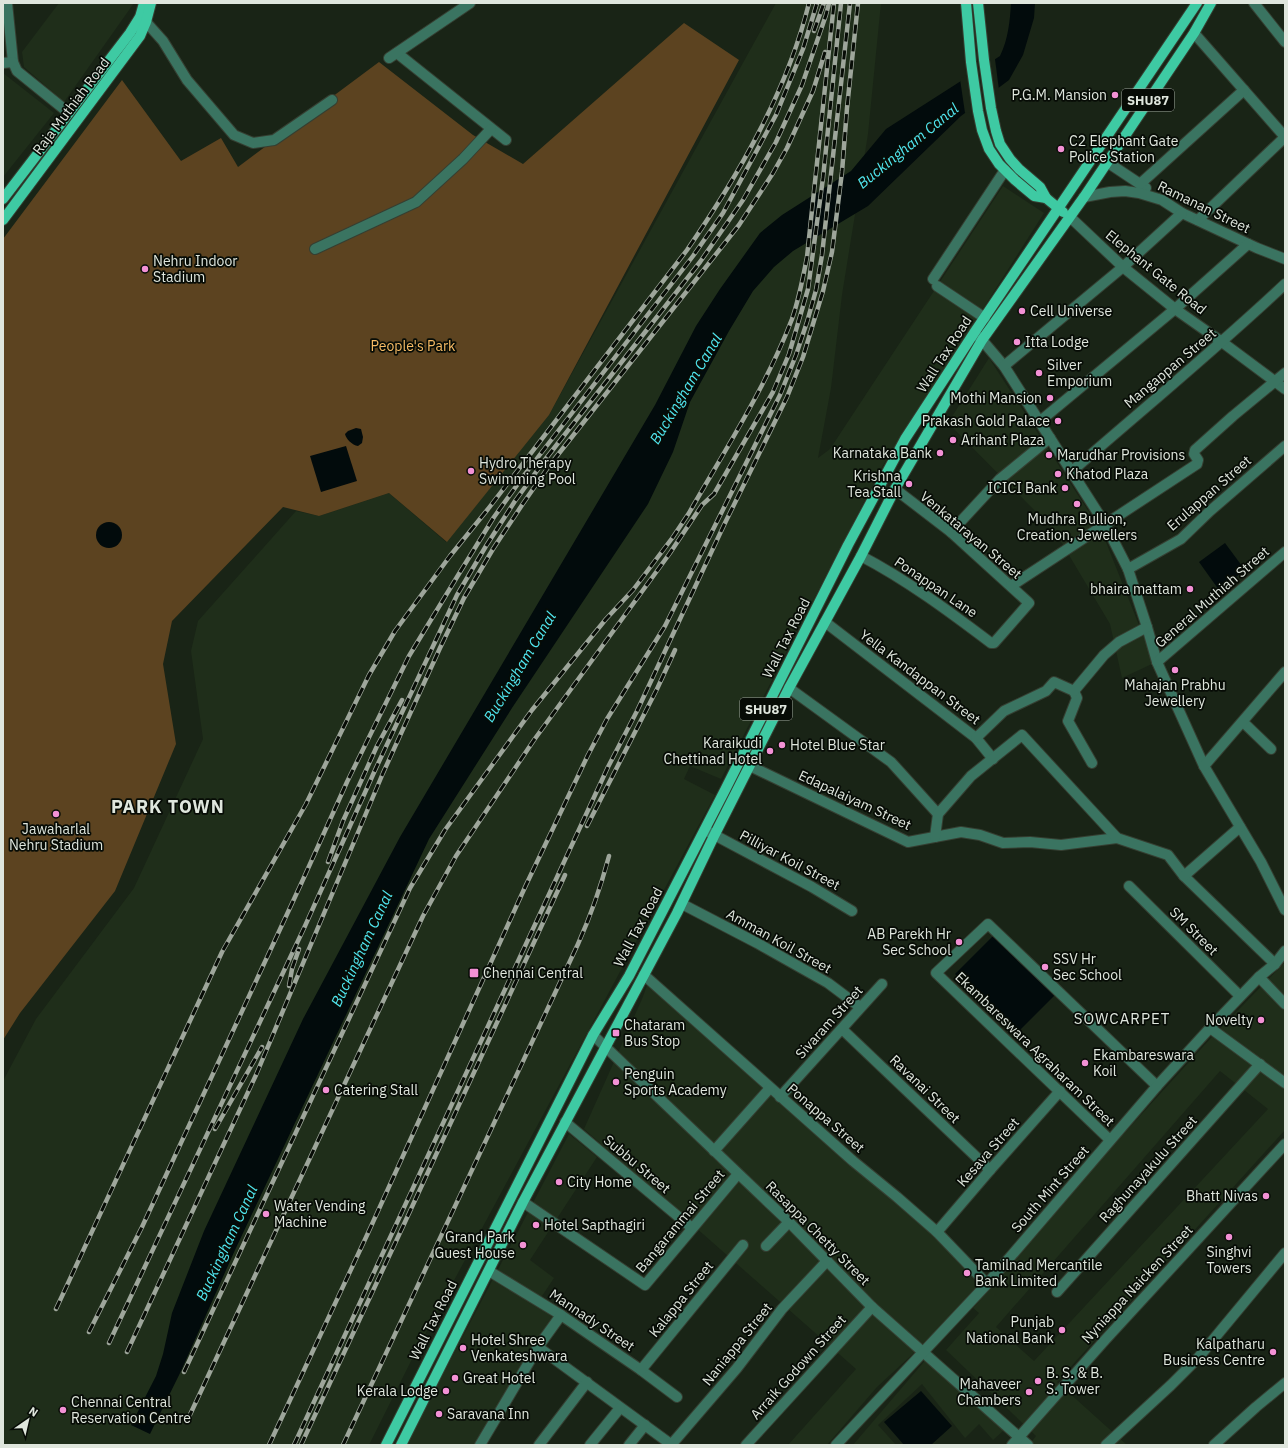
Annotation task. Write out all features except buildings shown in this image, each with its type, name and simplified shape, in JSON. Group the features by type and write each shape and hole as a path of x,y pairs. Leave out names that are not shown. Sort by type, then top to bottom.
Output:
{"main road":[{"name":"Raja Muthiah Road","path":"3,220 140,36 144,3"},
{"name":"Raja Muthiah Road","path":"3,198 70,113 130,33 143,20 151,3"},
{"path":"966,3 971,62 978,111 981,126 989,149 999,164 1034,196 1046,198"},
{"path":"978,3 991,108 1000,144 1006,154 1019,169 1040,187 1046,198 1070,217"},
{"name":"Wall Tax Road","path":"401,1445 523,1202 682,904 709,833 848,545 905,439 984,318 1197,3"},
{"name":"Wall Tax Road","path":"386,1445 593,1035 629,976 709,833 750,766 824,622 861,556 895,489 982,340 1084,197 1194,33 1211,3"},
{"path":"981,126 994,122"}],"street":[{"path":"7,3 8,63 70,113"},
{"path":"470,3 393,56 506,140"},
{"path":"1254,3 1285,42"},
{"path":"143,20 163,41 187,80 234,135 253,143 274,140 332,100"},
{"path":"1194,33 1285,137 1198,220"},
{"path":"1140,184 1244,90"},
{"path":"315,249 416,202 463,159 491,129"},
{"path":"1107,162 1162,200"},
{"path":"984,318 935,283 1005,170"},
{"name":"Ramanan Street","path":"1084,197 1125,191 1162,200 1182,213 1248,244 1285,259"},
{"path":"1004,366 1123,267 1182,213"},
{"name":"Elephant Gate Road","path":"1070,217 1123,267 1175,309 1285,389"},
{"path":"1039,422 1175,309 1248,244"},
{"name":"Mangappan Street","path":"1072,471 1134,416 1222,342 1285,284"},
{"path":"974,333 982,340 1004,366 1105,524 1128,569 1148,627 1157,662 1204,766 1261,862 1285,910"},
{"path":"1011,586 1197,464 1198,460 1194,454 1195,450 1232,416 1285,373"},
{"path":"951,532 1000,479 1050,438"},
{"name":"Erulappan Street","path":"1128,569 1181,539 1210,511 1285,446"},
{"name":"Venkatarayan Street","path":"895,489 951,532 1028,602"},
{"name":"General Muthiah Street","path":"1157,662 1285,552"},
{"name":"Ponappan Lane","path":"861,556 882,567 991,643 994,643 1028,602"},
{"name":"Yella Kandappan Street","path":"824,622 976,738 993,759"},
{"path":"1074,692 1104,655 1119,642 1148,627"},
{"path":"1204,766 1285,672"},
{"path":"976,738 1004,711 1046,691 1054,682 1074,692 1077,698 1068,721 1092,763"},
{"path":"790,688 891,762 938,814"},
{"path":"1243,722 1271,749"},
{"path":"935,837 938,814 970,776 1022,735 1117,838 1168,856 1184,876 1275,964"},
{"name":"Edapalaiyam Street","path":"750,766 908,842 961,832 980,835 1003,843 1030,842 1061,845 1117,838"},
{"path":"1184,876 1240,827"},
{"name":"Pilliyar Koil Street","path":"709,833 806,884 852,911"},
{"name":"SM Street","path":"1129,886 1240,996"},
{"name":"Amman Koil Street","path":"682,904 757,943 828,983 860,1007"},
{"name":"Ekambareswara Agraharam Street","path":"1110,1140 936,973 988,924 1157,1086"},
{"name":"South Mint Street","path":"836,1445 987,1284 1157,1086 1240,996 1259,977 1275,964 1285,951"},
{"name":"Ponappa Street","path":"644,975 780,1097 937,1232 987,1284"},
{"path":"1259,977 1285,1004"},
{"name":"Sivaram Street","path":"780,1097 882,984"},
{"name":"Ravanai Street","path":"842,1028 990,1170"},
{"path":"1210,1028 1285,1083"},
{"name":"Rasappa Chetty Street","path":"593,1035 789,1222 872,1307 1028,1445"},
{"name":"Raghunayakulu Street","path":"1057,1292 1260,1064"},
{"path":"714,1151 770,1088"},
{"name":"Kesava Street","path":"937,1232 1060,1091"},
{"name":"Subbu Street","path":"565,1122 692,1228"},
{"name":"Nyniappa Naicken Street","path":"1012,1445 1100,1345 1281,1155 1285,1144"},
{"name":"Bangarammai Street","path":"523,1202 645,1285 738,1174"},
{"path":"766,1246 789,1222"},
{"name":"Kalappa Street","path":"641,1370 743,1245"},
{"path":"1106,1445 1198,1358 1285,1253"},
{"name":"Naniappa Street","path":"671,1445 737,1368 782,1310 827,1262"},
{"name":"Mannady Street","path":"488,1271 561,1315 641,1370 677,1397"},
{"name":"Arraik Godown Street","path":"746,1445 872,1307"},
{"path":"480,1445 538,1347 561,1315"},
{"path":"538,1347 671,1445"},
{"path":"539,1445 587,1382"},
{"path":"1214,1445 1285,1383"},
{"path":"590,1445 620,1408"},
{"path":"629,1445 645,1425"}],"shaded area":[{"path":"59,3 134,3 64,102 24,67 22,52"},
{"path":"776,3 881,3 868,134 842,295 831,388 818,458 830,449 1003,186 1044,213 882,467 721,779 690,766 684,779 715,795 415,1353 369,1445 3,1445 3,1081 36,1019 134,888 203,739 191,651 198,621 296,511 319,516 389,493 446,542 549,415"},
{"path":"3,73 54,113 3,177"},
{"path":"989,358 1102,532 1154,663 1122,678 1110,624 1054,530 948,423"},
{"path":"1285,962 1285,1130 1057,1382 1127,1445 1029,1445 1036,1436 946,1350 979,1313 973,1308 1088,1173 1211,1038","holes":["1220,1071 1268,1109 1034,1361 996,1327"]},
{"path":"649,980 947,1245 986,1284 877,1387 827,1445 788,1445 856,1369 584,1129"},
{"path":"569,1134 597,1157 530,1260 554,1278 536,1305 558,1319 481,1445 406,1445"},
{"path":"929,1356 1004,1430 993,1440 979,1424 965,1438 922,1384 878,1425 896,1445 853,1445"}],"green space":[{"name":"People's Park","path":"684,23 739,60 549,415 447,542 389,493 319,516 283,507 172,621 163,664 176,744 115,891 20,1013 3,1040 3,239 122,80 181,161 221,138 238,167 379,62 473,135 523,164"}],"water":[{"name":"Buckingham Canal","path":"1011,3 1035,3 1034,18 1023,55 1009,80 961,116 868,206 793,251 774,267 753,291 690,402 673,452 648,504 512,708 429,839 235,1250 181,1371 150,1434 131,1425 156,1376 163,1354 172,1313 204,1231 303,1019 400,837 655,405 696,326 720,289 760,233 782,215 851,171 886,129 1000,56 1005,44 1008,30"},
{"path":"356,428 361,429 363,437 362,443 358,446 350,442 345,434"},
{"path":"346,446 357,481 321,492 310,456"},
{"path":"109,522 118,526 122,535 118,544 109,548 100,544 96,535 100,526"},
{"path":"1225,543 1245,570 1219,590 1199,562"},
{"path":"994,935 1055,995 1016,1034 955,974"},
{"path":"921,1391 952,1426 931,1445 904,1445 884,1422"}],"pier":[{"path":"992,59 995,59 999,90 970,112 965,113 960,79"}],"railway":[{"path":"56,1309 222,952 306,804 369,675 395,631 450,556 488,509 687,250 706,222 742,163 774,101 800,36 809,3"},
{"path":"89,1332 142,1227 347,782 409,656 494,517 525,474 693,256 723,213 776,115 803,49 817,3"},
{"path":"814,31 824,3"},
{"path":"109,1343 305,926 376,768 457,595 515,501 544,461 700,262 743,200 776,142 802,85 829,3"},
{"path":"184,1372 410,888 445,830 532,710 606,619 633,590 673,537 731,442 782,344 792,319 801,288 807,257 834,3"},
{"path":"188,1419 423,916 456,856 534,740 670,553 702,505 714,494 773,392 789,354 808,289 823,178 841,3"},
{"path":"269,1445 368,1233 526,885 588,755 607,719 665,626 780,395 796,355 816,290 822,255 850,3"},
{"path":"294,1445 608,767 637,711 724,525 787,397 803,357 823,291 832,252 842,172 858,3"},
{"path":"127,1352 256,1075 383,773 464,598 493,549 549,466 739,225 773,173 787,148 813,91 825,52"},
{"path":"587,826 657,689 675,650"},
{"path":"328,862 343,821 377,746 402,700"},
{"path":"343,1445 578,944 603,878 609,856"},
{"path":"301,1445 565,875"},
{"path":"289,986 292,969 299,949"},
{"path":"215,1129 262,1047"}],"place":[{"name":"P.G.M. Mansion","path":"1115,95"},
{"name":"C2 Elephant Gate Police Station","path":"1061,149"},
{"name":"Nehru Indoor Stadium","path":"145,269"},
{"name":"Cell Universe","path":"1022,311"},
{"name":"Itta Lodge","path":"1017,342"},
{"name":"Silver Emporium","path":"1039,373"},
{"name":"Mothi Mansion","path":"1050,398"},
{"name":"Prakash Gold Palace","path":"1058,421"},
{"name":"Arihant Plaza","path":"953,440"},
{"name":"Karnataka Bank","path":"940,453"},
{"name":"Marudhar Provisions","path":"1049,455"},
{"name":"Hydro Therapy Swimming Pool","path":"471,471"},
{"name":"Khatod Plaza","path":"1058,474"},
{"name":"Krishna Tea Stall","path":"909,484"},
{"name":"ICICI Bank","path":"1065,488"},
{"name":"Mudhra Bullion, Creation, Jewellers","path":"1077,504"},
{"name":"bhaira mattam","path":"1190,589"},
{"name":"Mahajan Prabhu Jewellery","path":"1175,670"},
{"name":"Hotel Blue Star","path":"782,745"},
{"name":"Karaikudi Chettinad Hotel","path":"770,751"},
{"name":"Jawaharlal Nehru Stadium","path":"56,814"},
{"name":"AB Parekh Hr Sec School","path":"959,942"},
{"name":"SSV Hr Sec School","path":"1045,967"},
{"name":"Chennai Central","path":"474,973"},
{"name":"Novelty","path":"1261,1020"},
{"name":"Chataram Bus Stop","path":"616,1033"},
{"name":"Ekambareswara Koil","path":"1085,1063"},
{"name":"Penguin Sports Academy","path":"616,1082"},
{"name":"Catering Stall","path":"326,1090"},
{"name":"City Home","path":"559,1182"},
{"name":"Bhatt Nivas","path":"1266,1196"},
{"name":"Water Vending Machine","path":"266,1214"},
{"name":"Hotel Sapthagiri","path":"536,1225"},
{"name":"Singhvi Towers","path":"1229,1237"},
{"name":"Grand Park Guest House","path":"523,1245"},
{"name":"Tamilnad Mercantile Bank Limited","path":"967,1273"},
{"name":"Punjab National Bank","path":"1062,1330"},
{"name":"Hotel Shree Venkateshwara","path":"463,1348"},
{"name":"Kalpatharu Business Centre","path":"1273,1352"},
{"name":"Great Hotel","path":"455,1378"},
{"name":"B. S. & B. S. Tower","path":"1038,1381"},
{"name":"Kerala Lodge","path":"446,1391"},
{"name":"Mahaveer Chambers","path":"1029,1392"},
{"name":"Chennai Central Reservation Centre","path":"63,1410"},
{"name":"Saravana Inn","path":"439,1414"}],"district":[{"name":"PARK TOWN","path":"168,807"},
{"name":"SOWCARPET","path":"1122,1019"}]}
